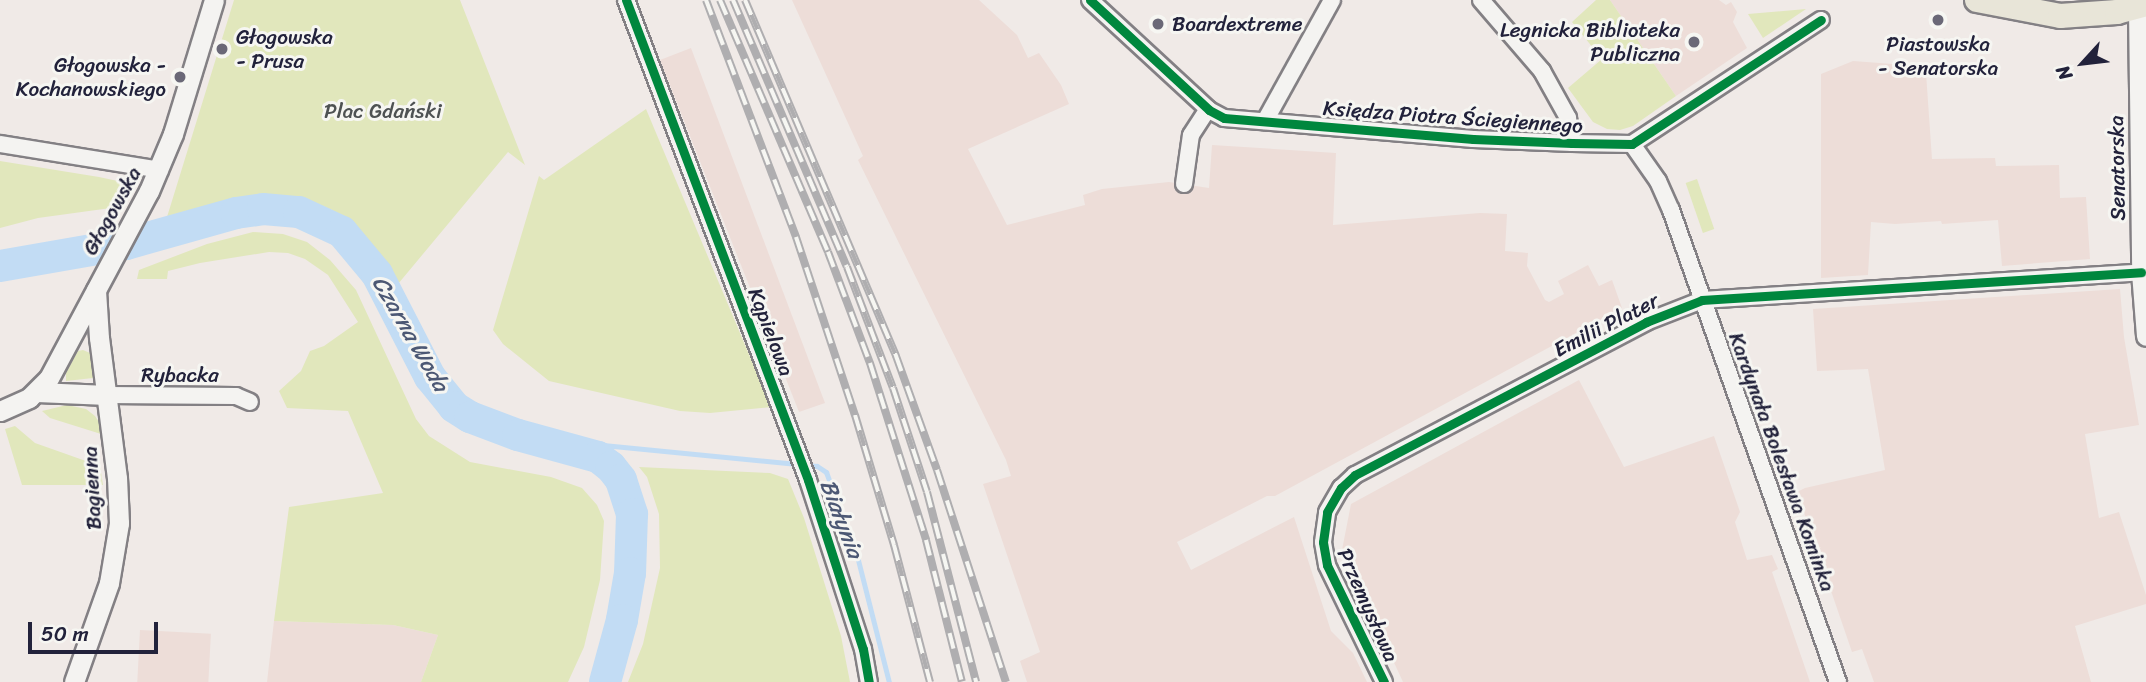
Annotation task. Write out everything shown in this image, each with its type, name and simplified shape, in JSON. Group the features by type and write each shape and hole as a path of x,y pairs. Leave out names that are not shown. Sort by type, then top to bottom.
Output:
{"main road":[{"path":"1978,0 2060,16 2099,15 2140,4"}],"street":[{"name":"Głogowska","path":"0,411 37,392 58,363 160,170 214,0"},
{"name":"Kąpielowa","path":"626,0 808,480 863,649 869,682"},
{"name":"Księdza Piotra Ściegiennego","path":"1090,0 1208,108 1230,119 1473,139 1632,144"},
{"path":"1265,121 1332,0"},
{"path":"1482,0 1542,71 1568,118 1572,144"},
{"name":"Senatorska","path":"2140,4 2141,272 2146,336"},
{"path":"1632,144 1821,20"},
{"path":"1184,184 1191,135 1208,108"},
{"path":"0,144 160,170"},
{"name":"Kardynała Bolesława Kominka","path":"1632,144 1662,189 1838,682"},
{"name":"Emilii Plater","path":"1323,542 1327,512 1341,488 1355,475 1646,322 1702,300 2141,272"},
{"name":"Bagienna","path":"74,682 108,587 117,539 118,487 97,321 98,283"},
{"path":"37,392 107,395"},
{"name":"Rybacka","path":"107,395 236,396 250,402"},
{"name":"Przemysłowa","path":"1323,542 1327,565 1384,682"}],"shaded area":[{"path":"792,0 979,0 1017,35 1028,58 1039,53 1061,85 1069,104 968,149 1007,225 1085,205 1083,195 1102,189 1169,182 1209,188 1212,145 1336,153 1333,225 1480,213 1507,214 1505,251 1528,253 1527,266 1545,300 1549,302 1564,294 1558,281 1588,265 1599,286 1612,280 1622,308 1275,496 1267,496 1177,542 1191,570 1294,517 1331,631 1353,653 1367,682 1027,682 1020,661 1040,652 983,484 1011,476 1006,460 858,160 863,156"},
{"path":"1610,0 1719,0 1726,5 1731,2 1737,12 1733,22 1747,48 1676,96"},
{"path":"691,48 825,403 799,412 660,60"},
{"path":"1853,61 1906,65 1910,75 1926,73 1932,159 1995,158 1996,166 2059,165 2060,198 2086,197 2090,259 2002,266 1998,220 1942,224 1941,221 1895,224 1871,222 1868,275 1821,278 1821,74"},
{"path":"2120,289 2124,337 2139,425 2085,434 2099,518 2119,512 2146,595 2146,604 2075,626 2091,682 1874,682 1862,649 1852,652 1797,492 1885,470 1868,369 1817,371 1813,309"},
{"path":"1579,380 1624,467 1714,436 1740,512 1735,522 1747,560 1772,555 1778,569 1772,572 1810,682 1403,682 1342,550 1351,504"},
{"path":"274,621 393,625 438,635 421,682 267,682"},
{"path":"140,630 211,634 208,682 137,682"}],"green space":[{"name":"Plac Gdański","path":"234,0 460,0 525,165 508,152 398,284 385,262 358,228 332,210 310,201 282,195 167,217"},
{"path":"1596,0 1610,0 1676,96 1633,126 1620,130 1607,129 1593,122 1568,88 1602,59 1572,22"},
{"path":"1806,9 1763,38 1748,14"},
{"path":"646,109 771,407 710,413 680,411 549,381 503,344 493,330 539,176 544,180"},
{"path":"0,161 127,183 118,207 38,218 0,228"},
{"path":"1697,179 1714,229 1703,233 1686,183"},
{"path":"253,232 283,234 307,242 330,260 356,290 416,419 429,436 470,462 551,477 582,488 597,505 604,521 600,580 584,647 568,682 421,682 438,635 393,625 274,621 289,507 383,493 348,411 287,408 279,391 301,371 310,351 324,346 358,322 328,275 305,259 288,253 269,252 200,263 168,271 167,279 137,279 139,270 207,244"},
{"path":"78,351 90,353 93,378 66,381 66,373"},
{"path":"67,405 86,409 95,416 101,425 101,434 50,418 42,411"},
{"path":"15,426 35,443 100,466 103,485 22,485 5,429"},
{"path":"639,467 770,473 788,479 804,518 841,636 850,682 628,682 643,644 660,568 659,514 647,477"}],"waterway":[{"name":"Czarna Woda","path":"0,266 126,244 236,213 263,209 299,212 342,232 377,274 430,377 454,407 470,417 518,435 598,457 611,467 621,480 632,514 630,573 622,620 605,682"},
{"name":"Białynia","path":"583,453 603,445 817,466 826,472 856,552 889,682"}],"railway":[{"path":"706,0 796,237 855,415 894,545 930,682"},
{"path":"720,0 828,252 870,363 926,540 962,682"},
{"path":"733,0 847,267 893,388 927,492 976,682"},
{"path":"745,0 896,356 937,470 1006,682"}],"cycle path":[{"path":"626,0 808,480 863,649 869,682"},
{"path":"1090,0 1209,110 1224,118 1473,139 1572,143 1632,144 1821,20"},
{"path":"1384,682 1327,565 1323,542 1327,512 1341,488 1355,475 1646,322 1702,300 2141,272"}],"place":[{"name":"Piastowska - Senatorska","path":"1938,20"},
{"name":"Boardextreme","path":"1158,24"},
{"name":"Legnicka Biblioteka Publiczna","path":"1694,42"},
{"name":"Głogowska - Prusa","path":"222,49"},
{"name":"Głogowska - Kochanowskiego","path":"180,77"}]}
